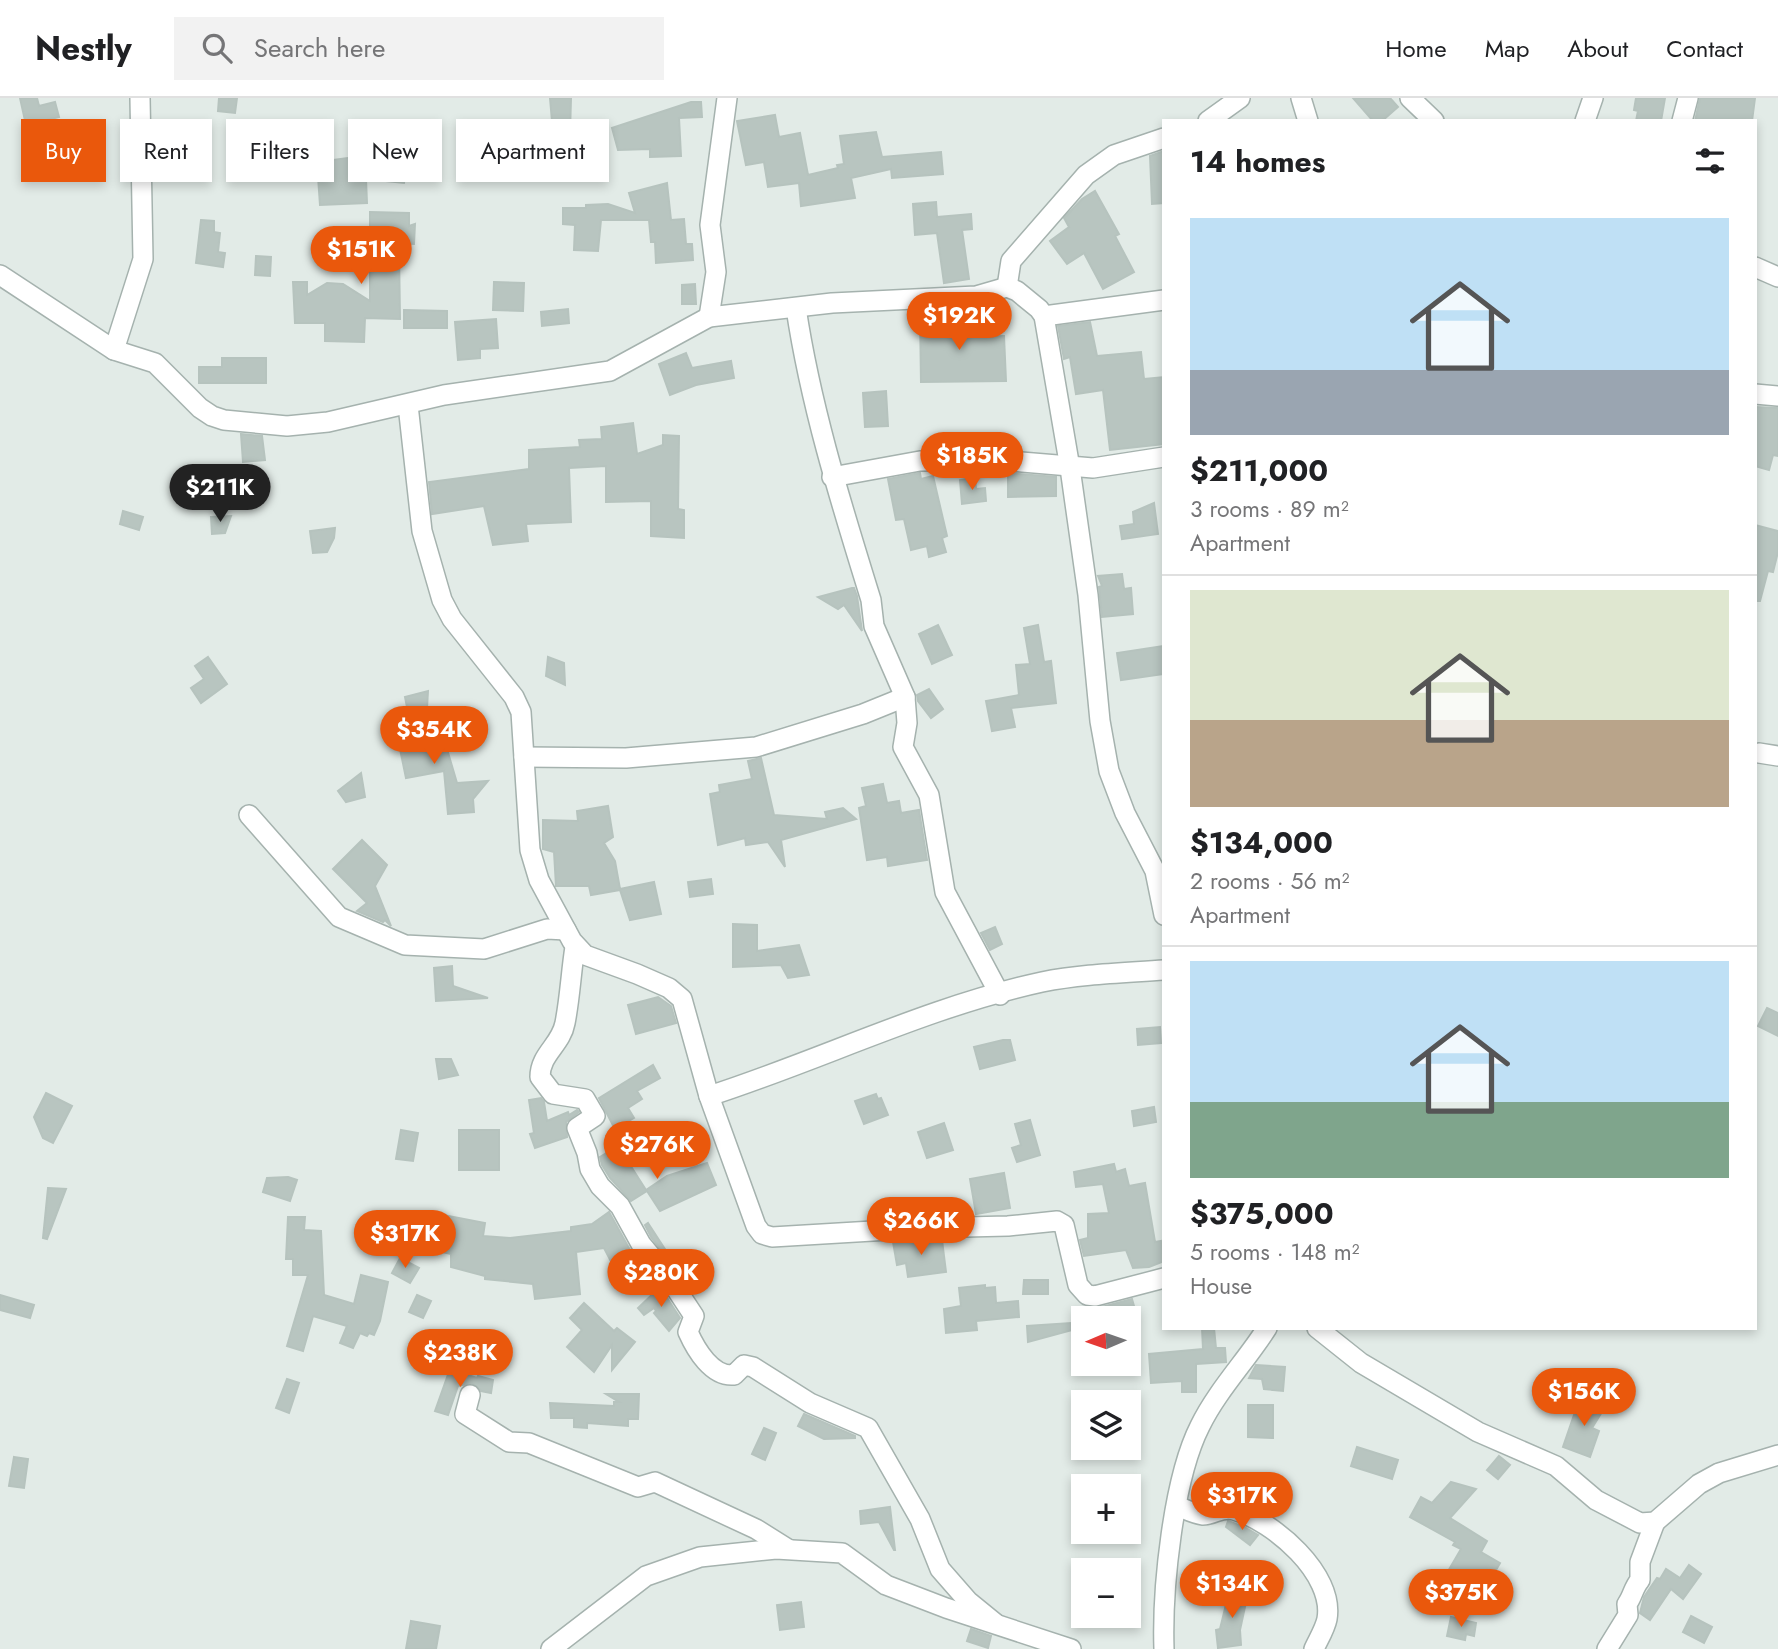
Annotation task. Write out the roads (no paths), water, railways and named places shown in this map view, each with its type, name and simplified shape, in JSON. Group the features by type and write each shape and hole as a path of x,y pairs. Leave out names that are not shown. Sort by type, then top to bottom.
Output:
{"street":[{"path":"114,350 143,259 140,98"},
{"path":"709,317 716,272 710,225 727,98"},
{"path":"1211,119 1240,98"},
{"path":"1301,98 1307,119"},
{"path":"1410,98 1432,119"},
{"path":"1586,119 1593,98"},
{"path":"1683,119 1688,98"},
{"path":"1007,287 1011,261 1086,174 1114,155 1162,139"},
{"path":"1757,268 1778,276"},
{"path":"0,275 114,350 155,363 200,408 224,420 304,425 408,405 444,395 617,369 709,317 832,303 976,296 1007,287 1031,303 1044,316 1070,468 1088,595 1100,721 1109,771 1125,813 1155,871 1162,905"},
{"path":"1044,316 1162,300"},
{"path":"796,308 803,355 832,477 871,600 874,626 905,697 903,747 929,794 944,892 1000,995"},
{"path":"1757,394 1778,396"},
{"path":"408,405 422,531 442,600 452,619 514,698 522,719 533,862 539,880 571,938 591,959 638,974 669,988 682,999 709,1096 756,1226 762,1234 772,1237 923,1227 1008,1226 1057,1221 1064,1225 1078,1286 1087,1296 1162,1279"},
{"path":"832,477 931,460 998,460 1070,468 1114,466 1162,457"},
{"path":"524,757 626,758 756,747 863,714 905,697"},
{"path":"249,815 339,917 405,944 484,949 547,929 571,938"},
{"path":"571,938 565,1024 561,1036 544,1057 540,1077 553,1094 585,1099 595,1116 577,1128 590,1169 600,1186 620,1206 641,1244 667,1275 694,1316 688,1332 692,1342 700,1354 722,1374 734,1375 744,1365 753,1367 810,1403 868,1427 920,1519 944,1575 968,1601 995,1623"},
{"path":"709,1096 897,1027 1040,983 1073,977 1162,970"},
{"path":"1164,1649 1167,1579 1177,1506 1190,1451 1200,1424 1266,1330"},
{"path":"1320,1330 1361,1363 1444,1413 1478,1432 1556,1466 1604,1505 1640,1523 1655,1522"},
{"path":"470,1395 465,1414 509,1442 529,1443 638,1488 655,1482 757,1528 788,1550"},
{"path":"1608,1649 1628,1615 1627,1604 1632,1597 1632,1589 1640,1580 1640,1562 1655,1522 1699,1484 1718,1473 1778,1455"},
{"path":"1177,1506 1202,1515 1227,1508 1237,1510 1259,1522 1305,1556 1326,1601 1327,1619 1314,1649"},
{"path":"551,1649 631,1586 655,1572 701,1557 764,1549 842,1553 886,1585 946,1608 1071,1649"}]}
